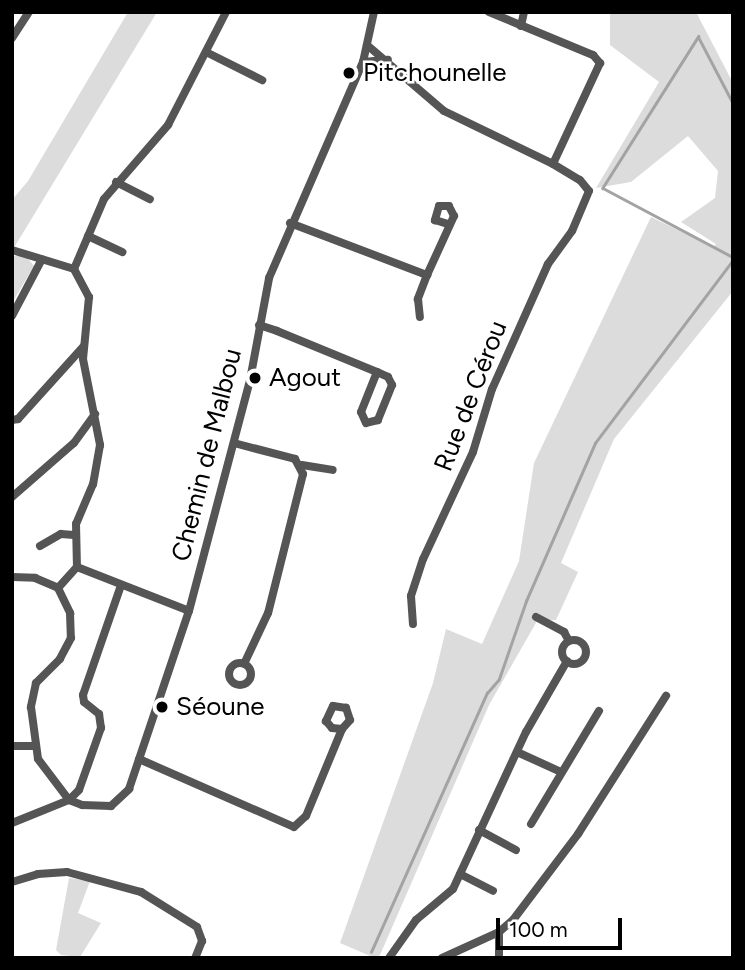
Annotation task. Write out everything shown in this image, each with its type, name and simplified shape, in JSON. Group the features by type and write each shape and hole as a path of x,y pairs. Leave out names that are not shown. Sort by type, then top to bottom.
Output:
{"street":[{"path":"12,38 29,12"},
{"path":"74,269 116,182 168,125 226,12"},
{"name":"Chemin de Malbou","path":"12,823 69,800 82,805 116,803 128,789 189,611 234,443 269,278 290,223 363,62 374,12"},
{"path":"367,45 388,60 444,111 553,164 600,63 593,55 489,12"},
{"path":"521,26 524,12"},
{"path":"206,52 262,80"},
{"path":"363,62 388,60"},
{"name":"Rue de Cérou","path":"412,624 411,596 473,452 492,389 548,264 572,230 589,191 580,180 553,164"},
{"path":"116,182 150,199"},
{"path":"290,223 427,275"},
{"path":"420,317 418,299 448,224"},
{"path":"88,236 123,252"},
{"path":"12,250 74,269 89,296 84,345 85,374 100,445 97,471 74,536 77,567 58,588"},
{"path":"12,316 42,259"},
{"path":"259,325 377,372 388,377 392,385 378,420 366,423 360,412 377,372"},
{"path":"12,420 18,419 84,345"},
{"path":"12,497 30,486 34,473 74,443 95,414"},
{"path":"234,443 302,465 333,470"},
{"path":"244,664 268,613 303,474 302,465"},
{"path":"40,546 61,534 74,536"},
{"path":"77,567 189,611"},
{"path":"12,578 35,578 58,588 70,613 71,638 60,659 36,683 31,707 34,746 45,773 69,800 79,790 101,728 99,714 84,702 83,695 121,585"},
{"path":"536,617 564,632 569,641 583,645 585,656 577,663 567,661"},
{"path":"388,958 416,920 453,889 517,751 567,661 563,650 569,641"},
{"path":"442,958 499,932 578,834 666,696"},
{"path":"531,824 599,710"},
{"path":"139,759 295,827 306,817 342,729"},
{"path":"12,746 34,746"},
{"path":"517,751 561,772"},
{"path":"479,831 516,850"},
{"path":"12,882 38,874 67,872 141,892 197,927 202,941 195,958"},
{"path":"460,874 493,891"},
{"path":"499,932 499,958"}],"shaded area":[{"path":"128,12 157,12 12,251 12,200 28,181"},
{"path":"610,12 696,12 733,83 733,291 614,439 561,563 578,572 556,620 537,621 489,705 380,955 375,958 340,943 433,683 446,629 482,644 519,561 534,463 651,217 713,247 716,244 681,222 715,198 718,171 688,136 631,182 596,188 659,82 610,45"},
{"path":"12,256 26,256 34,266 12,303"},
{"path":"69,878 90,881 78,913 101,923 80,957 61,955 56,950"}],"waterway":[{"path":"699,36 603,188 733,257"},
{"path":"699,38 733,103"},
{"path":"371,952 487,693 499,679 526,601 595,443 733,260"}],"place":[{"name":"Pitchounelle","path":"349,73"},
{"name":"Agout","path":"255,378"},
{"name":"Séoune","path":"162,707"}]}
